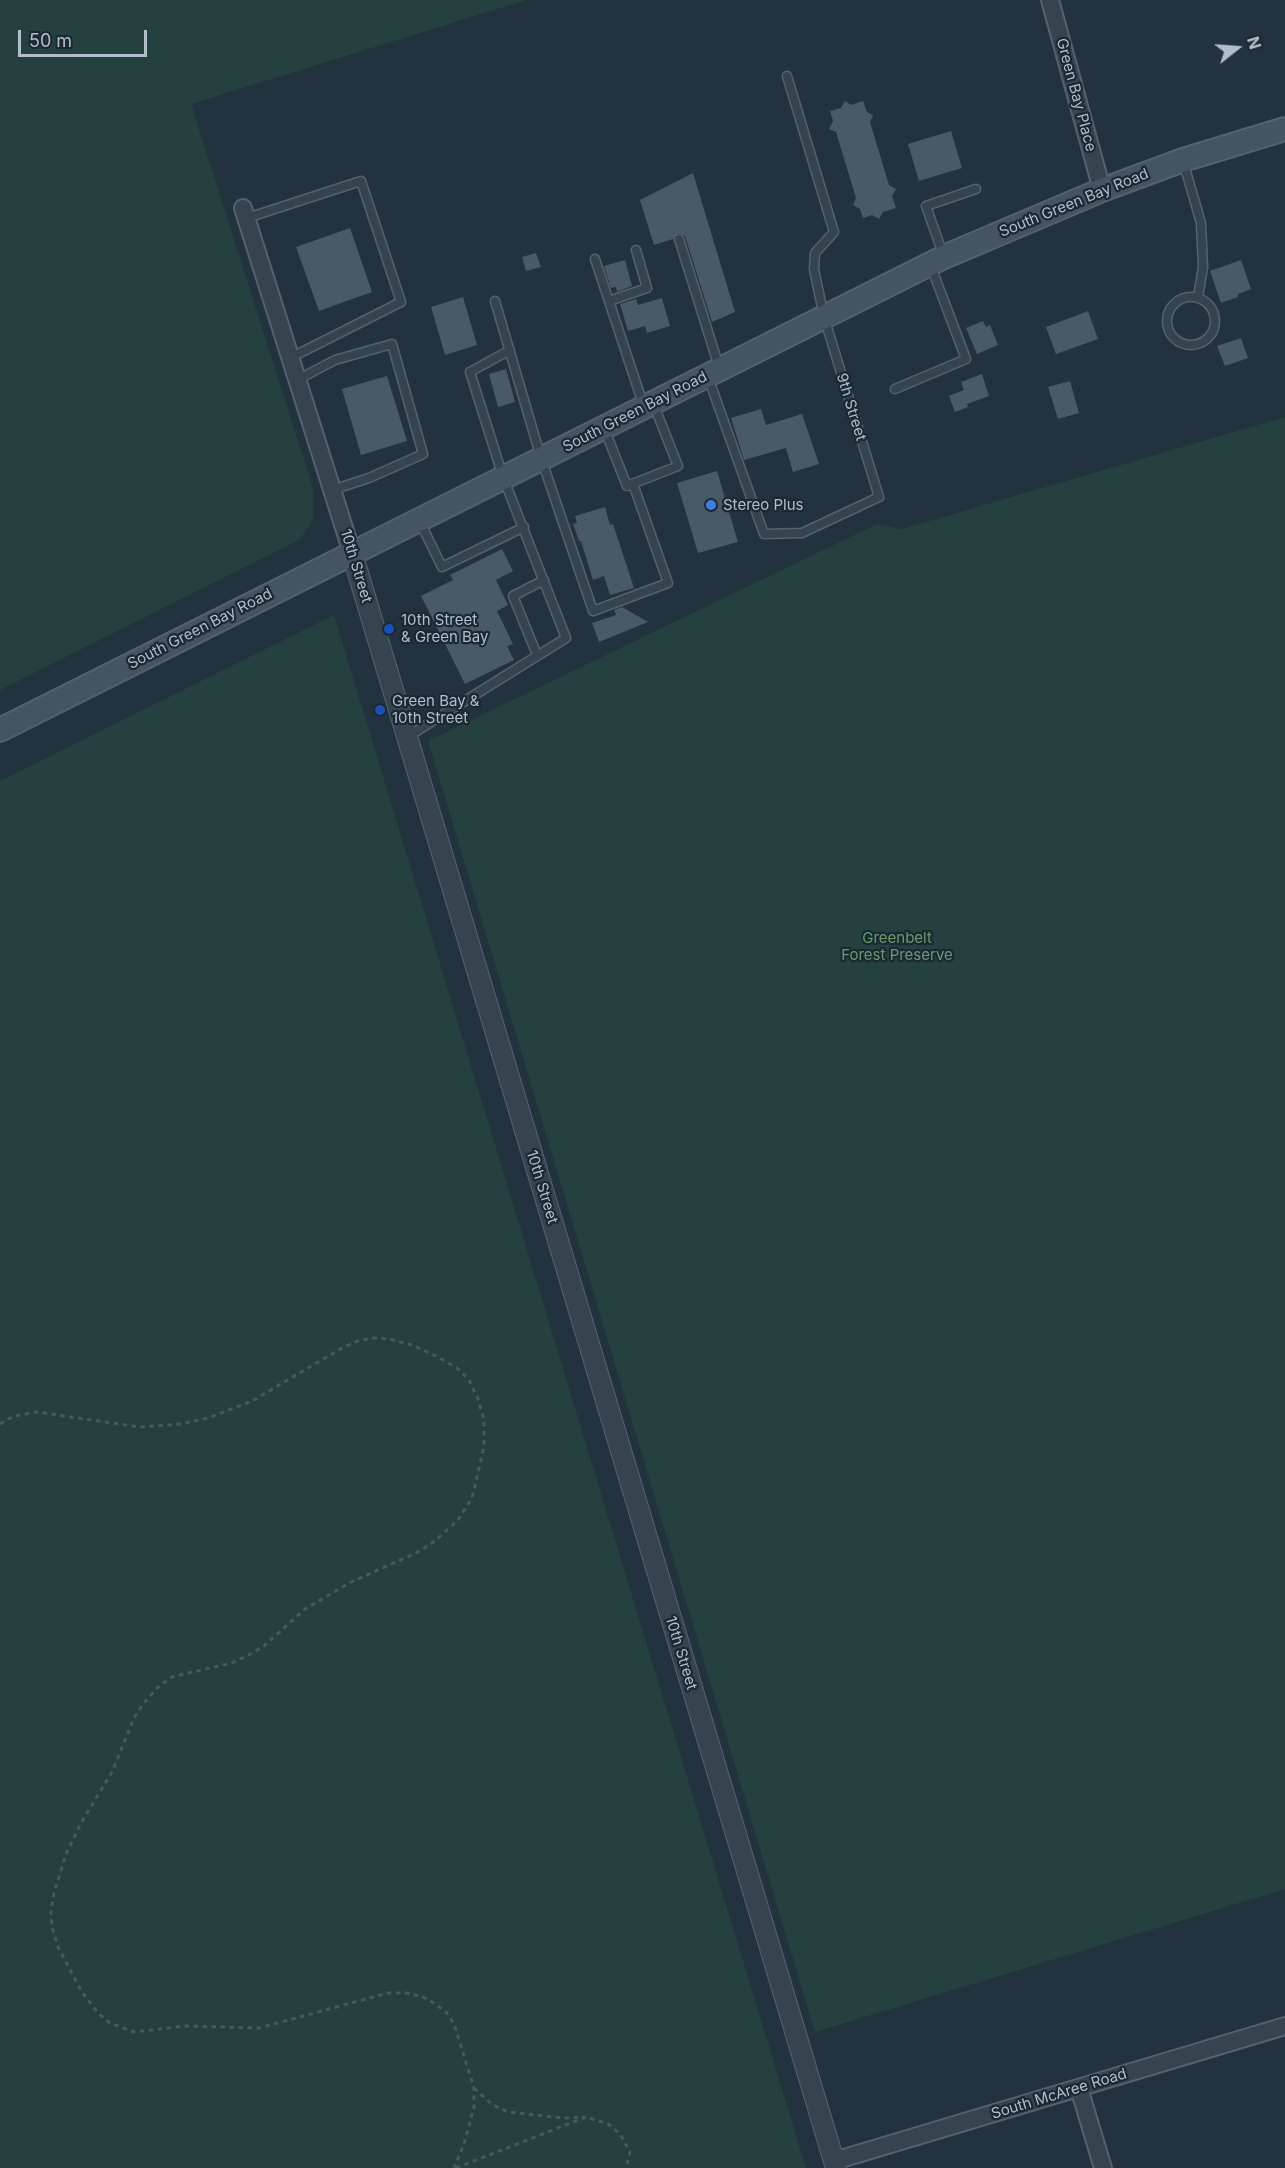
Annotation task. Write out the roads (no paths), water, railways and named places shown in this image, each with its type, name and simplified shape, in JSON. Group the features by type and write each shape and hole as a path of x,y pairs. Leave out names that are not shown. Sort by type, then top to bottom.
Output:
{"main road":[{"name":"South Green Bay Road","path":"0,730 937,260 1102,190 1183,160 1285,129"}],"street":[{"name":"Green Bay Place","path":"1050,0 1102,190"},
{"name":"10th Street","path":"245,213 352,553 835,2165"},
{"name":"South McAree Road","path":"835,2165 1285,2026"},
{"path":"1079,2088 1103,2168"}],"lane":[{"name":"9th Street","path":"714,372 764,534 802,533 879,497 824,317 814,269 815,253 834,232 787,75"},
{"path":"1183,160 1201,222 1203,267 1198,297"},
{"path":"245,213 361,181 401,302 292,357"},
{"path":"895,389 966,359 937,260 926,206 976,189"},
{"path":"679,239 714,372"},
{"path":"609,301 647,288 636,250"},
{"path":"595,259 648,405 678,466 627,486 603,428"},
{"path":"1198,297 1210,306 1215,320 1214,328 1206,341 1191,346 1184,345 1170,334 1166,318 1174,303 1181,298 1198,297"},
{"path":"495,301 541,458 593,611 668,584 633,484"},
{"path":"298,379 334,360 392,344 423,454 369,478 332,490"},
{"path":"407,737 566,638 503,477 470,372 510,350"},
{"path":"419,519 442,567 524,527"},
{"path":"537,656 513,596 544,580"}],"place":[{"name":"Stereo Plus","path":"711,505"},
{"name":"10th Street & Green Bay","path":"389,629"},
{"name":"Green Bay & 10th Street","path":"380,710"}],"park label":[{"name":"Greenbelt Forest Preserve","path":"897,946"}]}
